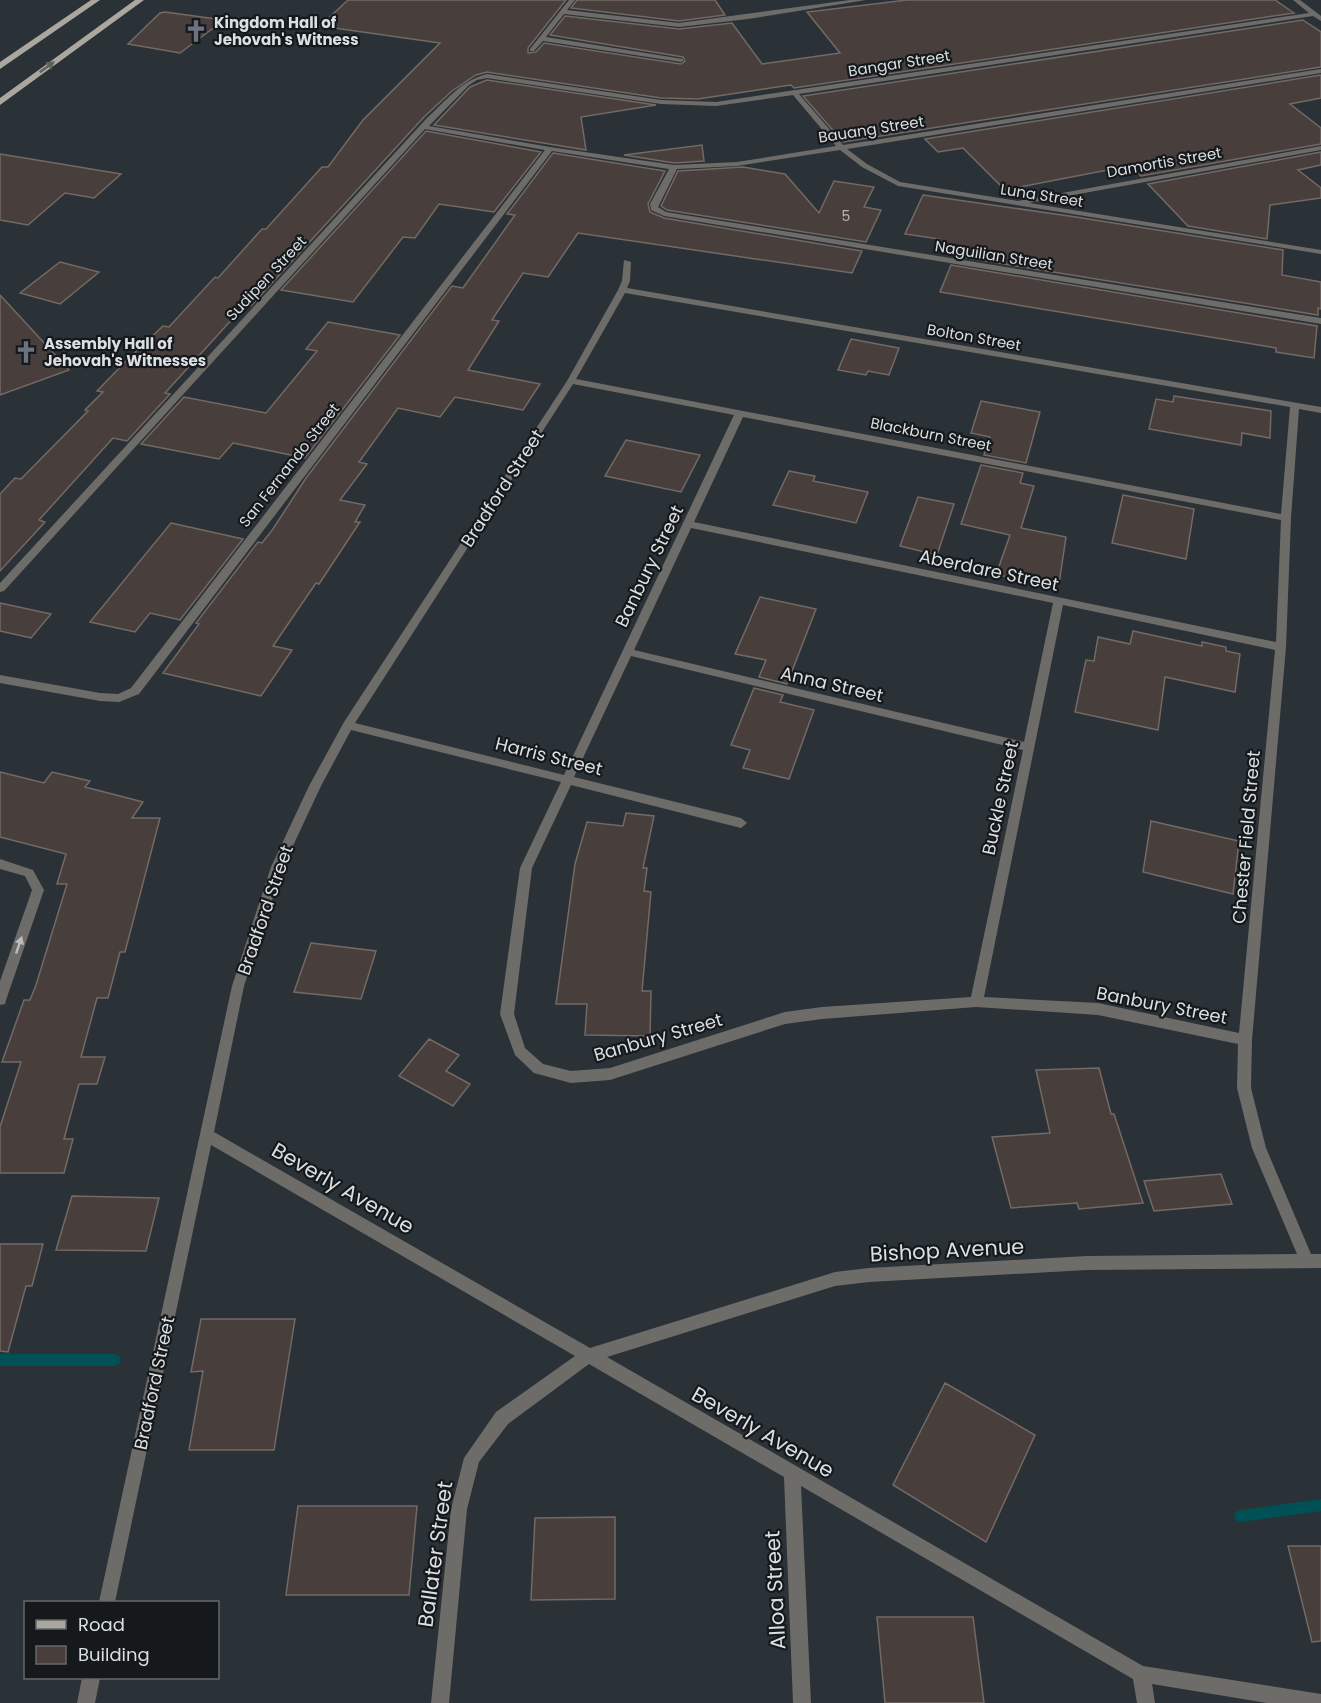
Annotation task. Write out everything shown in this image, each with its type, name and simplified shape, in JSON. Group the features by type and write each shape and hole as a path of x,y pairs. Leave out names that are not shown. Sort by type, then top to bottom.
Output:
{"main road":[{"path":"0,66 96,0"},
{"path":"0,102 140,0"}],"street":[{"path":"532,50 572,0"},
{"path":"564,12 679,25 863,0"},
{"path":"1296,0 1321,19"},
{"name":"Bangar Street","path":"487,76 661,102 716,104 1314,14"},
{"path":"543,39 681,60"},
{"name":"Bauang Street","path":"424,128 674,167 737,164 1321,71"},
{"name":"Sudipen Street","path":"0,589 424,128 467,84 487,76"},
{"name":"Luna Street","path":"795,93 840,148 860,165 898,184 1321,252"},
{"name":"Damortis Street","path":"1012,204 1321,148"},
{"name":"San Fernando Street","path":"0,679 100,697 119,698 135,691 550,149"},
{"name":"Naguilian Street","path":"674,167 654,204 654,208 664,214 1321,321"},
{"name":"Bradford Street","path":"107,1601 238,986 277,867 315,786 348,725 571,381 622,290 626,281 627,262"},
{"name":"Bolton Street","path":"622,290 1321,410"},
{"name":"Blackburn Street","path":"571,381 1286,518"},
{"name":"Chester Field Street","path":"1295,405 1286,518 1281,647 1245,1040 1244,1088 1259,1148 1314,1261"},
{"name":"Banbury Street","path":"740,413 526,868 507,1014 520,1051 539,1069 571,1077 610,1074 785,1018 822,1013 976,1002 1098,1009 1245,1040"},
{"name":"Aberdare Street","path":"689,524 1281,647"},
{"name":"Buckle Street","path":"976,1002 1059,601"},
{"name":"Anna Street","path":"628,652 1029,747"},
{"name":"Harris Street","path":"348,725 741,823"},
{"path":"0,864 29,873 38,890 0,1000"},
{"name":"Beverly Avenue","path":"207,1135 792,1475 1141,1674 1321,1702"},
{"name":"Bishop Avenue","path":"587,1356 835,1279 1087,1263 1314,1261"},
{"name":"Ballater Street","path":"440,1703 459,1509 472,1458 502,1418 587,1356"},
{"name":"Alloa Street","path":"792,1475 802,1703"},
{"path":"1141,1674 1146,1703"},
{"path":"86,1703 91,1679"}],"building":[{"path":"348,0 566,0 528,48 528,53 536,52 544,43 681,64 685,61 683,57 550,35 565,16 679,29 732,23 762,64 840,53 807,12 907,0 1275,0 1294,13 794,88 791,85 698,99 661,98 487,72 476,75 452,91 424,117 251,306 245,305 165,393 170,394 127,441 113,438 39,520 45,522 0,571 0,494 15,478 21,479 88,411 85,410 103,392 97,391 130,357 163,326 169,327 215,277 218,278 262,229 266,229 322,167 328,167 363,120 440,43 320,26"},
{"path":"577,0 715,0 725,15 679,21 571,8"},
{"name":"Kingdom Hall of Jehovah's Witness","path":"160,13 224,20 180,53 128,44"},
{"path":"1303,20 1321,32 1321,67 843,142 803,96"},
{"path":"1321,75 1321,98 1290,104 1321,128 1321,144 1141,176 1128,166 1005,190 963,148 938,152 925,139"},
{"path":"487,80 656,105 581,117 586,150 434,125 470,87"},
{"path":"426,131 541,152 494,212 439,204 415,238 403,237 353,302 281,290"},
{"path":"702,145 704,161 674,163 624,155"},
{"path":"1321,152 1321,165 1298,170 1321,188 1321,198 1270,205 1267,239 1188,226 1148,184"},
{"path":"553,153 665,171 648,204 650,212 664,218 862,251 852,273 578,233 548,277 523,273 492,320 499,321 468,370 540,384 523,410 455,397 440,417 398,408 359,462 367,464 340,500 365,505 355,522 360,522 319,584 316,583 273,646 292,650 261,696 163,673 199,624 196,623 258,542 262,543 273,529 306,478 452,286 463,288 515,215 507,214"},
{"path":"0,154 121,174 94,198 65,193 28,225 0,220"},
{"path":"743,167 785,174 819,213 834,181 874,187 864,207 881,210 866,242 667,210 661,206 678,171"},
{"path":"923,195 1283,250 1282,275 1321,282 1321,309 1318,308 1318,315 955,256 956,253 935,250 939,239 905,234"},
{"path":"60,262 99,272 60,304 20,293"},
{"path":"951,265 1317,326 1314,358 1276,352 1276,348 940,292"},
{"name":"Assembly Hall of Jehovah's Witnesses","path":"0,295 69,370 0,395"},
{"path":"328,322 400,335 305,458 233,443 219,459 141,444 184,397 266,413 317,351 306,349"},
{"path":"851,339 899,348 889,375 868,371 866,375 838,370"},
{"path":"1174,396 1271,411 1270,438 1242,433 1241,445 1149,429 1156,399 1173,402"},
{"path":"981,401 1040,412 1026,463 984,455 990,437 971,433"},
{"path":"626,440 700,455 681,492 605,476"},
{"path":"981,465 1023,473 1020,483 1034,486 1021,528 1066,537 1059,584 996,575 1010,535 961,524"},
{"path":"789,471 815,476 813,481 868,492 856,523 773,505"},
{"path":"1123,495 1194,509 1186,559 1112,543"},
{"path":"918,497 954,504 937,555 900,546"},
{"path":"171,523 243,539 180,620 150,613 135,632 90,622"},
{"path":"760,597 816,609 787,684 759,677 766,660 735,654"},
{"path":"0,603 51,614 31,638 0,631"},
{"path":"1133,631 1202,646 1202,642 1226,647 1226,651 1240,654 1235,692 1165,677 1158,730 1075,712 1086,660 1094,661 1098,637 1130,644"},
{"path":"754,688 783,695 780,702 814,710 789,779 743,768 750,750 731,745"},
{"path":"0,772 44,783 52,772 90,781 85,787 143,802 132,818 160,818 125,952 120,952 108,998 97,998 81,1057 105,1057 97,1084 79,1084 64,1139 73,1139 64,1173 0,1173 0,1127 21,1062 2,1062 24,1000 30,1000 36,985 67,884 57,884 66,854 0,837"},
{"path":"626,813 654,816 643,868 647,868 644,891 651,892 642,991 651,991 650,1036 585,1035 587,1004 556,1004 575,864 587,822 623,826"},
{"path":"1151,821 1239,841 1233,894 1143,872"},
{"path":"311,943 376,951 361,999 294,992"},
{"path":"429,1039 459,1055 446,1071 470,1084 453,1106 399,1076"},
{"path":"1099,1068 1111,1114 1114,1114 1143,1203 1079,1209 1077,1203 1011,1208 992,1137 1050,1133 1036,1070"},
{"path":"1221,1174 1232,1204 1154,1211 1144,1181"},
{"path":"72,1196 159,1198 146,1251 56,1250"},
{"path":"0,1244 43,1244 32,1286 26,1286 8,1352 0,1351"},
{"path":"201,1319 295,1319 274,1450 189,1450 203,1371 191,1372"},
{"path":"945,1383 1035,1435 986,1542 893,1485"},
{"path":"298,1506 417,1506 409,1595 286,1595"},
{"path":"615,1517 615,1599 531,1600 535,1518"},
{"path":"1288,1546 1321,1546 1321,1641 1312,1642"},
{"path":"877,1617 973,1617 984,1703 885,1703"}],"waterway":[{"path":"0,1360 115,1360"},
{"path":"1240,1516 1321,1505"}],"place":[{"name":"Kingdom Hall of Jehovah's Witness","path":"196,31"},
{"name":"Assembly Hall of Jehovah's Witnesses","path":"26,352"}]}
